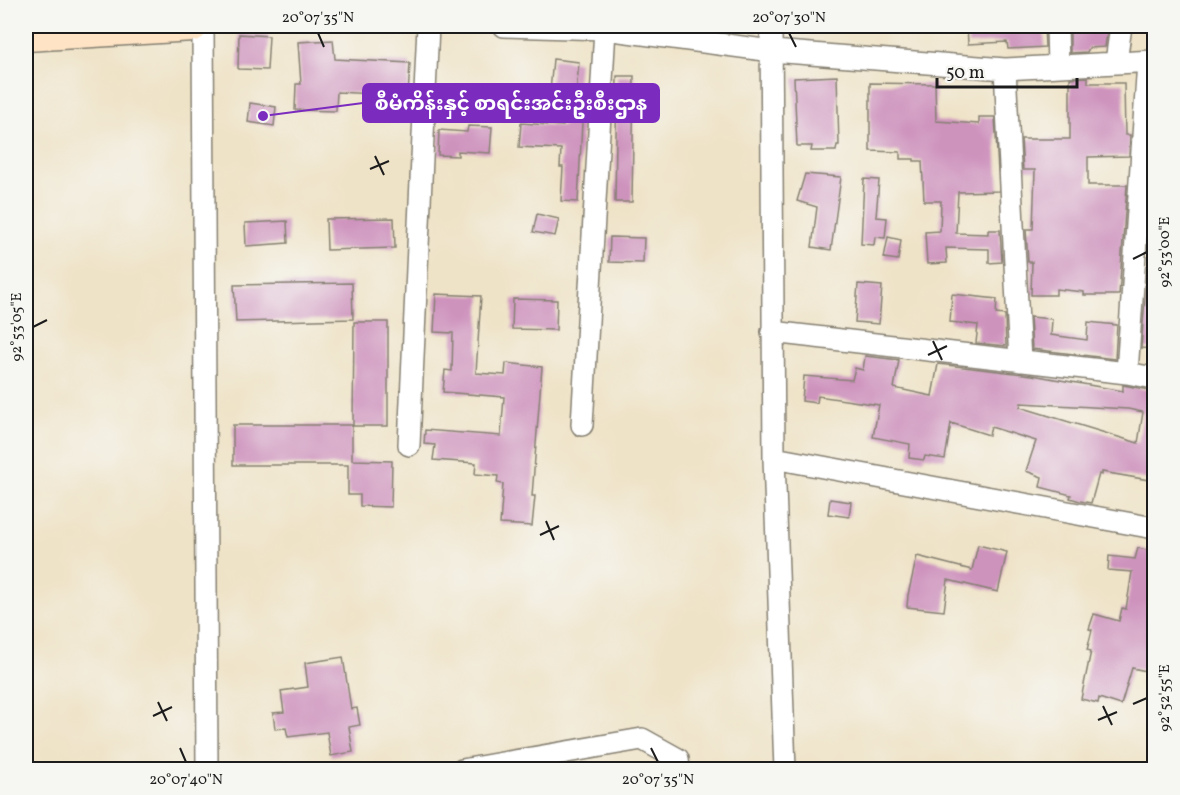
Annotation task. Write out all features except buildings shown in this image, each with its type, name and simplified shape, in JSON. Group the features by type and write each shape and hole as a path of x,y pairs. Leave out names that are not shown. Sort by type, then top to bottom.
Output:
{"street":[{"path":"26,36 193,26"},
{"path":"203,26 207,770"},
{"path":"409,445 428,26"},
{"path":"504,26 605,29 772,51 1005,69 1151,62 1127,373"},
{"path":"771,26 774,458 785,770"},
{"path":"1057,26 1058,66"},
{"path":"1116,62 1121,26"},
{"path":"582,425 605,29"},
{"path":"1005,69 1020,361"},
{"path":"772,332 1155,378"},
{"path":"774,458 1155,528"},
{"path":"462,770 642,739 678,759 679,770"}],"place":[{"name":"စီမံကိန်းနှင့် စာရင်းအင်းဦးစီးဌာန","path":"263,116"}]}
